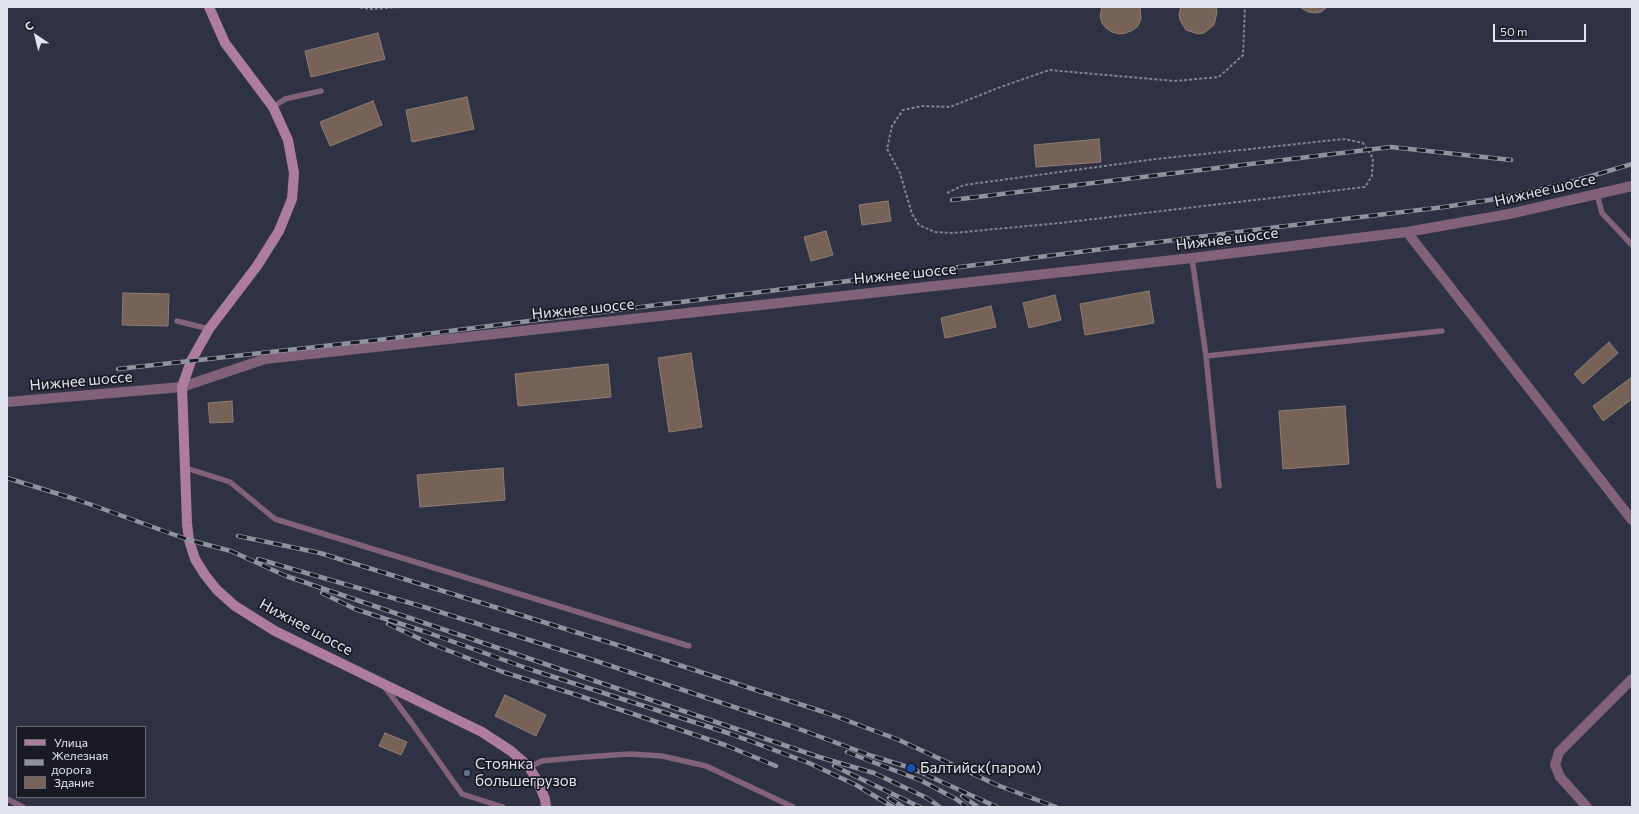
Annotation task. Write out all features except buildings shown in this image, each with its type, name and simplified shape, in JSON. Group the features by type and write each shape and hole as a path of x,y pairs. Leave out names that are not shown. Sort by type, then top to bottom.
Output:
{"main road":[{"path":"182,387 191,361 209,329 257,266 279,231 292,199 294,173 288,140 273,107 225,43 209,7"},
{"name":"Нижнее шоссе","path":"182,387 189,540 204,575 217,590 235,606 275,631 482,732 511,751 529,767 538,782 545,799 546,807"}],"street":[{"name":"Нижнее шоссе","path":"7,402 182,387 266,358 1192,258 1407,232 1509,214 1632,186"},
{"path":"1407,232 1632,520"},
{"path":"1587,807 1560,777 1555,765 1559,752 1632,679"}],"lane":[{"path":"273,107 285,99 321,91"},
{"path":"1597,194 1602,213 1632,245"},
{"path":"1192,258 1206,356 1219,486"},
{"path":"177,321 209,329"},
{"path":"1206,356 1442,331"},
{"path":"186,468 230,482 275,519 689,646"},
{"path":"381,683 411,722 462,794 502,807"},
{"path":"529,767 542,761 630,754 662,756 706,766 793,807"},
{"path":"7,799 23,807"}],"path":[{"path":"355,7 371,9 402,7"},
{"path":"947,193 964,185 1156,159 1344,139 1364,143 1373,158 1372,176 1364,187 1060,223 953,233 935,232 919,225 912,214 900,173 887,149 892,126 903,110 922,106 950,107 1049,70 1176,81 1219,77 1243,55 1245,7"}],"railway":[{"path":"952,200 1391,147 1511,160"},
{"path":"118,369 378,340 1444,207 1502,198 1564,184 1632,164"},
{"path":"7,478 78,500 189,540 231,551 286,576 819,757 874,773 927,798 940,807"},
{"path":"238,536 320,553 611,643 827,713 899,740 997,785 1056,807"},
{"path":"258,559 424,607 590,659 791,726 872,756 911,768 997,807"},
{"path":"322,593 355,609 426,632 529,669 731,734 809,763 856,785 893,807"},
{"path":"388,624 429,643 503,672 577,695 725,745 776,766"},
{"path":"847,752 922,781 956,799 967,807"},
{"path":"834,766 920,807"},
{"path":"962,796 978,807"},
{"path":"889,798 903,807"}],"place":[{"name":"Балтийск(паром)","path":"911,768"},
{"name":"Стоянка большегрузов","path":"467,773"}]}
